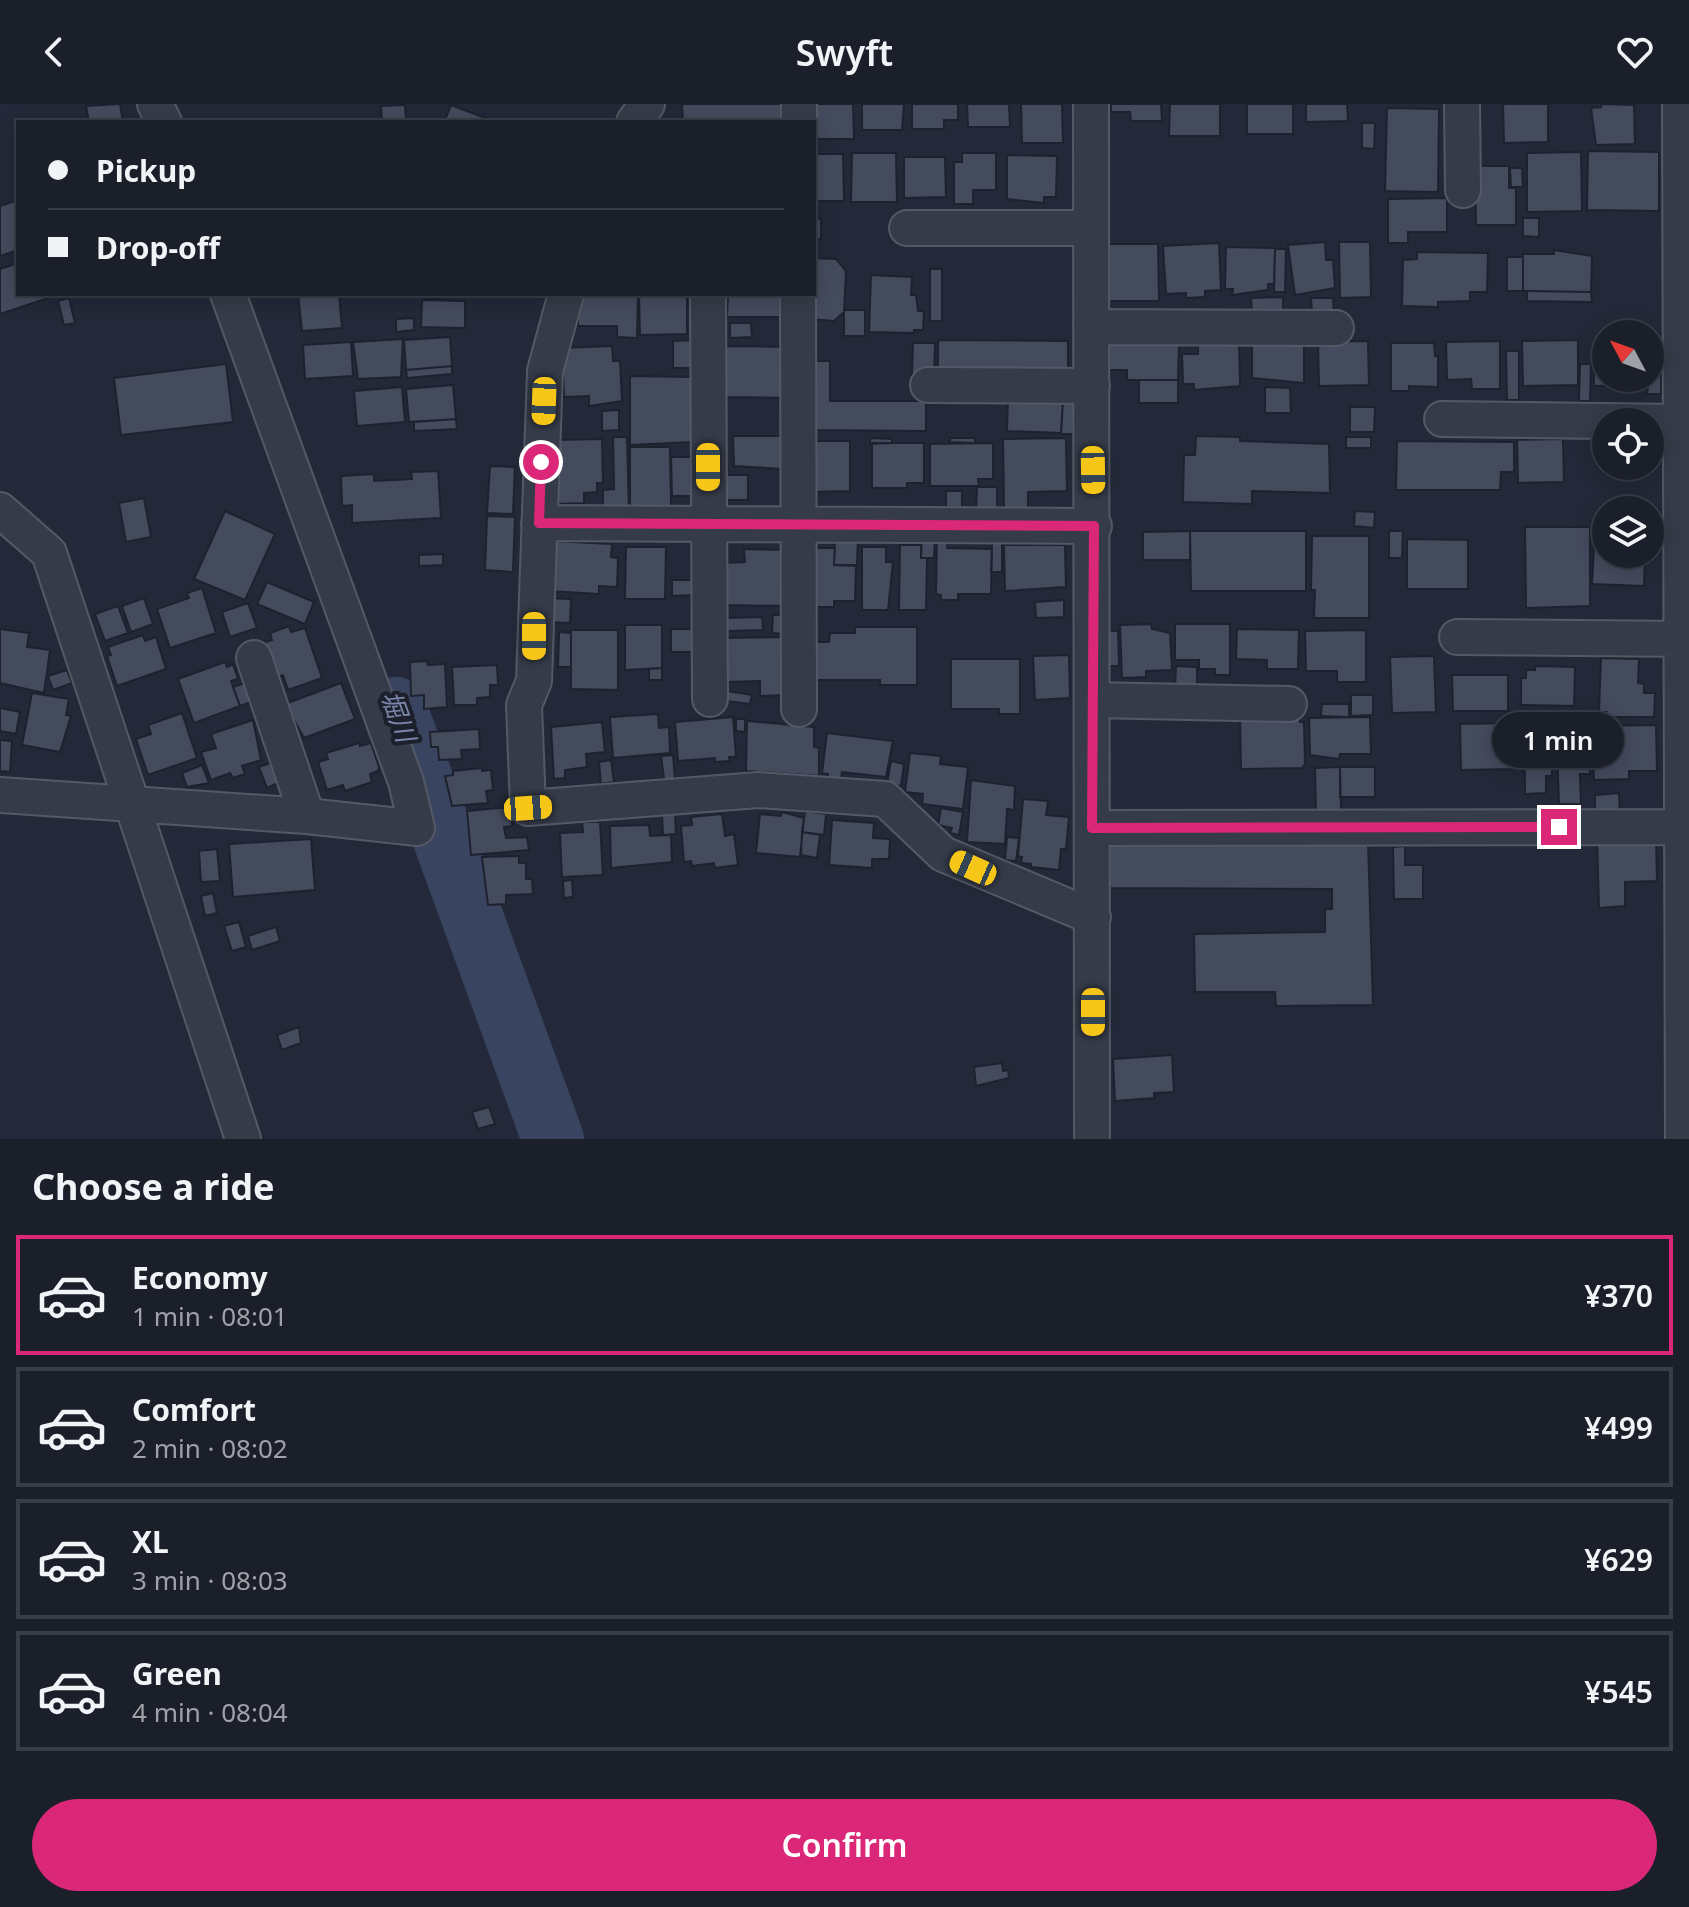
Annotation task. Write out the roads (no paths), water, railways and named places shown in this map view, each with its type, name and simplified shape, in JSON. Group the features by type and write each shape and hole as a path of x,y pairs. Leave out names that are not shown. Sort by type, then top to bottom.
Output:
{"street":[{"path":"1091,104 1094,526 1092,1139"},
{"path":"1462,104 1463,190"},
{"path":"1680,104 1685,227 1681,422 1686,639 1683,1139"},
{"path":"907,228 1090,228"},
{"path":"0,795 307,816 417,828 406,782 229,296"},
{"path":"565,296 545,371 534,681 524,705 528,808 758,790 885,799 943,854 1093,917"},
{"path":"708,296 710,699"},
{"path":"798,296 799,709"},
{"path":"1091,327 1336,328"},
{"path":"928,385 1092,386"},
{"path":"1442,419 1681,422"},
{"path":"0,510 49,553 243,1139"},
{"path":"539,523 1094,526"},
{"path":"1457,637 1686,639"},
{"path":"254,658 307,816"},
{"path":"1093,700 1289,704"},
{"path":"1092,828 1684,827"}],"waterway":[{"name":"堀川","path":"396,708 553,1139"}]}
